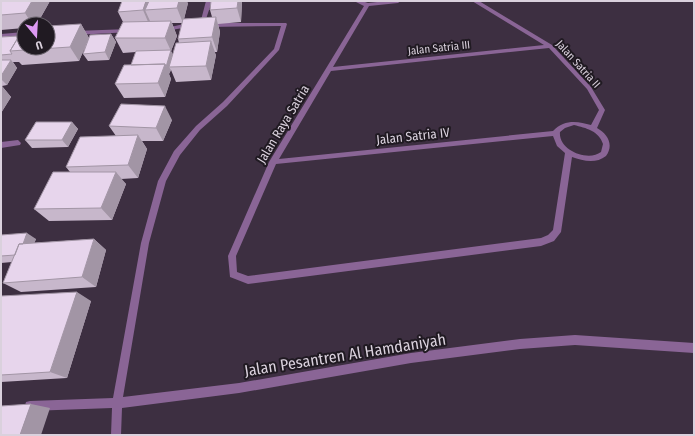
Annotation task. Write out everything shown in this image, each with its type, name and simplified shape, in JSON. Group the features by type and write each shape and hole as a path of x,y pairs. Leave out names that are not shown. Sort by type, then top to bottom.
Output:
{"street":[{"path":"195,24 203,20 209,1"},
{"path":"356,1 368,5 398,1"},
{"name":"Jalan Satria II","path":"475,1 550,46 589,88 602,110 594,129"},
{"name":"Jalan Raya Satria","path":"368,5 273,162 232,256 233,274 248,280 541,242 551,238 557,232 569,153"},
{"path":"116,435 117,403 145,243 162,182 177,153 198,128 225,104 277,49 284,24 220,26 195,24 157,30"},
{"path":"72,33 134,31"},
{"path":"1,36 16,35"},
{"name":"Jalan Satria III","path":"330,69 550,46"},
{"path":"574,123 584,125 602,134 608,148 605,154 598,158 579,158 561,147 556,140 556,134 559,128 565,124 574,123"},
{"name":"Jalan Satria IV","path":"273,162 556,134"},
{"path":"1,145 18,143"},
{"name":"Jalan Pesantren Al Hamdaniyah","path":"16,407 117,403 239,388 411,358 520,344 575,340 694,348"}],"building":[{"path":"1,1 32,1 25,13 1,15"},
{"path":"122,1 146,1 143,10 118,12"},
{"path":"149,1 179,1 177,8 145,10"},
{"path":"211,1 238,1 237,8 210,10"},
{"path":"216,17 212,37 178,39 183,19"},
{"path":"171,21 165,38 115,38 123,22"},
{"path":"81,24 70,47 56,48 56,26"},
{"path":"111,34 105,52 83,54 90,35"},
{"path":"16,36 16,41 10,51 12,54 1,55 1,37"},
{"path":"16,41 16,51 10,51"},
{"path":"211,41 206,66 169,67 176,43"},
{"path":"171,50 166,67 165,64 131,65 136,51"},
{"path":"1,60 11,60 1,76"},
{"path":"165,64 158,83 115,84 124,65"},
{"path":"121,104 165,106 156,128 109,126"},
{"path":"36,122 72,122 62,140 25,140"},
{"path":"138,135 128,165 66,167 80,137"},
{"path":"53,172 116,172 101,208 34,209"},
{"path":"27,233 23,244 19,244 15,255 1,256 1,235"},
{"path":"94,239 82,277 3,283 19,244"},
{"path":"77,292 50,372 1,375 1,296"},
{"path":"31,404 20,435 1,435 1,406"}]}
